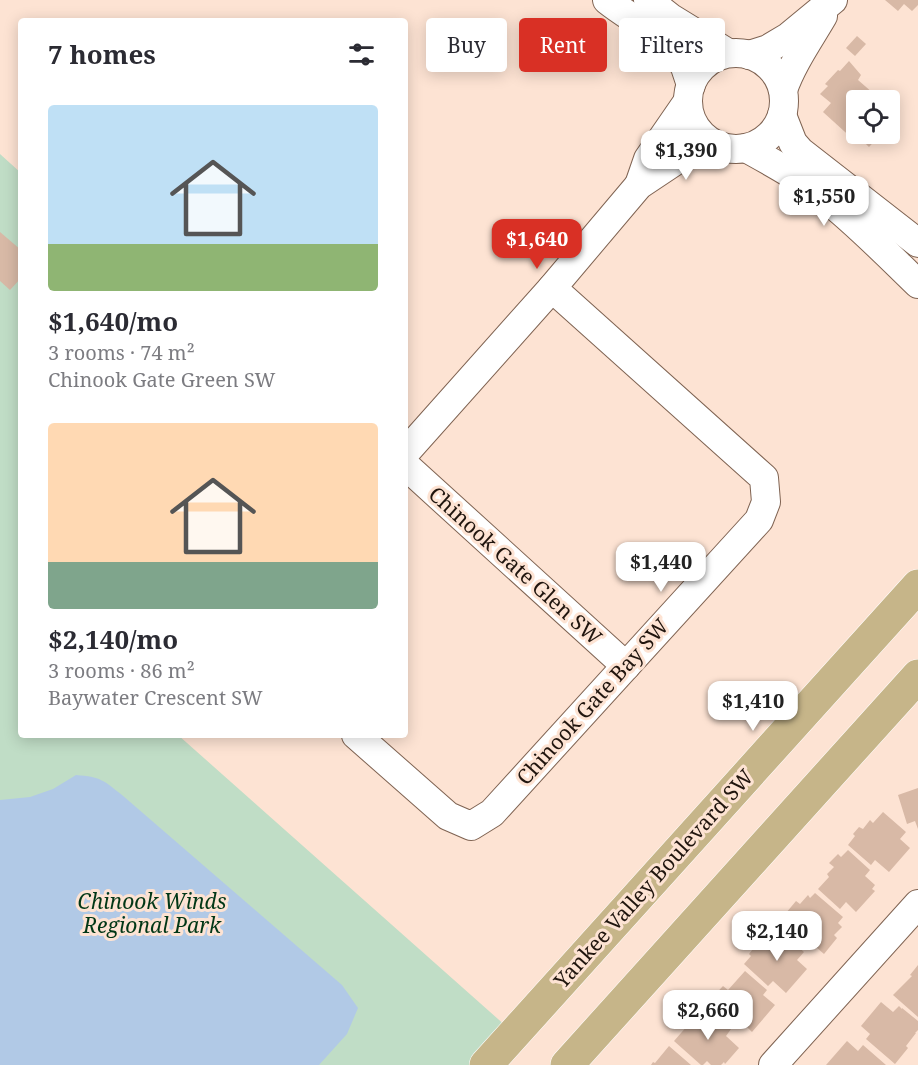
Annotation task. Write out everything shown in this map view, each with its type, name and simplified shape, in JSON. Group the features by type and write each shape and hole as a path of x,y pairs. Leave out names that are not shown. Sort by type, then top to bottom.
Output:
{"main road":[{"name":"Yankee Valley Boulevard SW","path":"486,1065 918,586"},
{"path":"567,1065 918,676"}],"street":[{"path":"607,0 658,36 673,51 685,68 690,117 709,141 734,147 783,169 824,196 918,284"},
{"path":"648,0 671,18 739,54 761,60 771,68 778,78 793,143 800,151 918,243"},
{"path":"639,185 648,159 689,93 696,74 705,64 716,57 768,49 788,37 832,1"},
{"path":"408,450 552,288 639,185 694,150 758,144 768,136 777,126 794,65 832,1"},
{"name":"Chinook Gate Bay SW","path":"359,738 448,816 471,826 492,813 759,520 766,502 764,478 552,288"},
{"name":"Chinook Gate Glen SW","path":"408,468 626,666"},
{"path":"773,1065 918,904"}],"green space":[{"name":"Chinook Winds Regional Park","path":"0,154 18,170 18,738 181,738 507,1027 473,1065 0,1065"}],"water":[{"path":"76,775 97,778 116,790 342,985 358,1008 347,1034 319,1065 0,1065 0,800 30,797 53,789"}],"building":[{"path":"885,0 918,0 918,5 912,11 904,4 898,11"},
{"path":"857,36 866,44 855,56 846,48"},
{"path":"849,61 861,75 858,80 870,90 846,90 846,133 823,112 831,103 820,94 828,86 825,84 838,70 840,71"},
{"path":"0,232 18,247 18,281 10,290 0,281"},
{"path":"918,788 918,829 915,821 907,824 898,795"},
{"path":"883,812 906,832 900,839 910,848 889,872 875,860 871,865 848,845 859,827 863,829 870,820 873,823"},
{"path":"848,850 870,870 865,876 875,885 872,889 875,891 856,912 846,902 840,909 818,889 829,877 827,874 834,867 829,863 838,854 841,857"},
{"path":"815,893 843,917 838,923 842,927 834,935 837,938 824,954 808,940 804,944 782,924 789,916 786,913 796,901 800,904 808,895 810,898"},
{"path":"781,932 804,952 797,960 807,969 786,993 773,981 768,986 744,964 756,945 759,948 767,939 771,943"},
{"path":"918,965 918,1017 893,995 912,976 910,975"},
{"path":"745,971 767,990 763,995 775,1005 752,1032 740,1020 736,1024 709,1001 723,986 728,990"},
{"path":"881,1002 893,1012 899,1006 918,1021 918,1030 906,1046 908,1048 895,1064 866,1039 870,1034 861,1026"},
{"path":"710,1010 731,1029 726,1036 739,1048 725,1064 724,1062 721,1065 711,1065 707,1061 701,1065 674,1041 688,1025 691,1028 701,1016 703,1018"},
{"path":"847,1041 858,1051 863,1045 886,1065 826,1065"},
{"path":"669,1046 691,1065 651,1065"}]}
